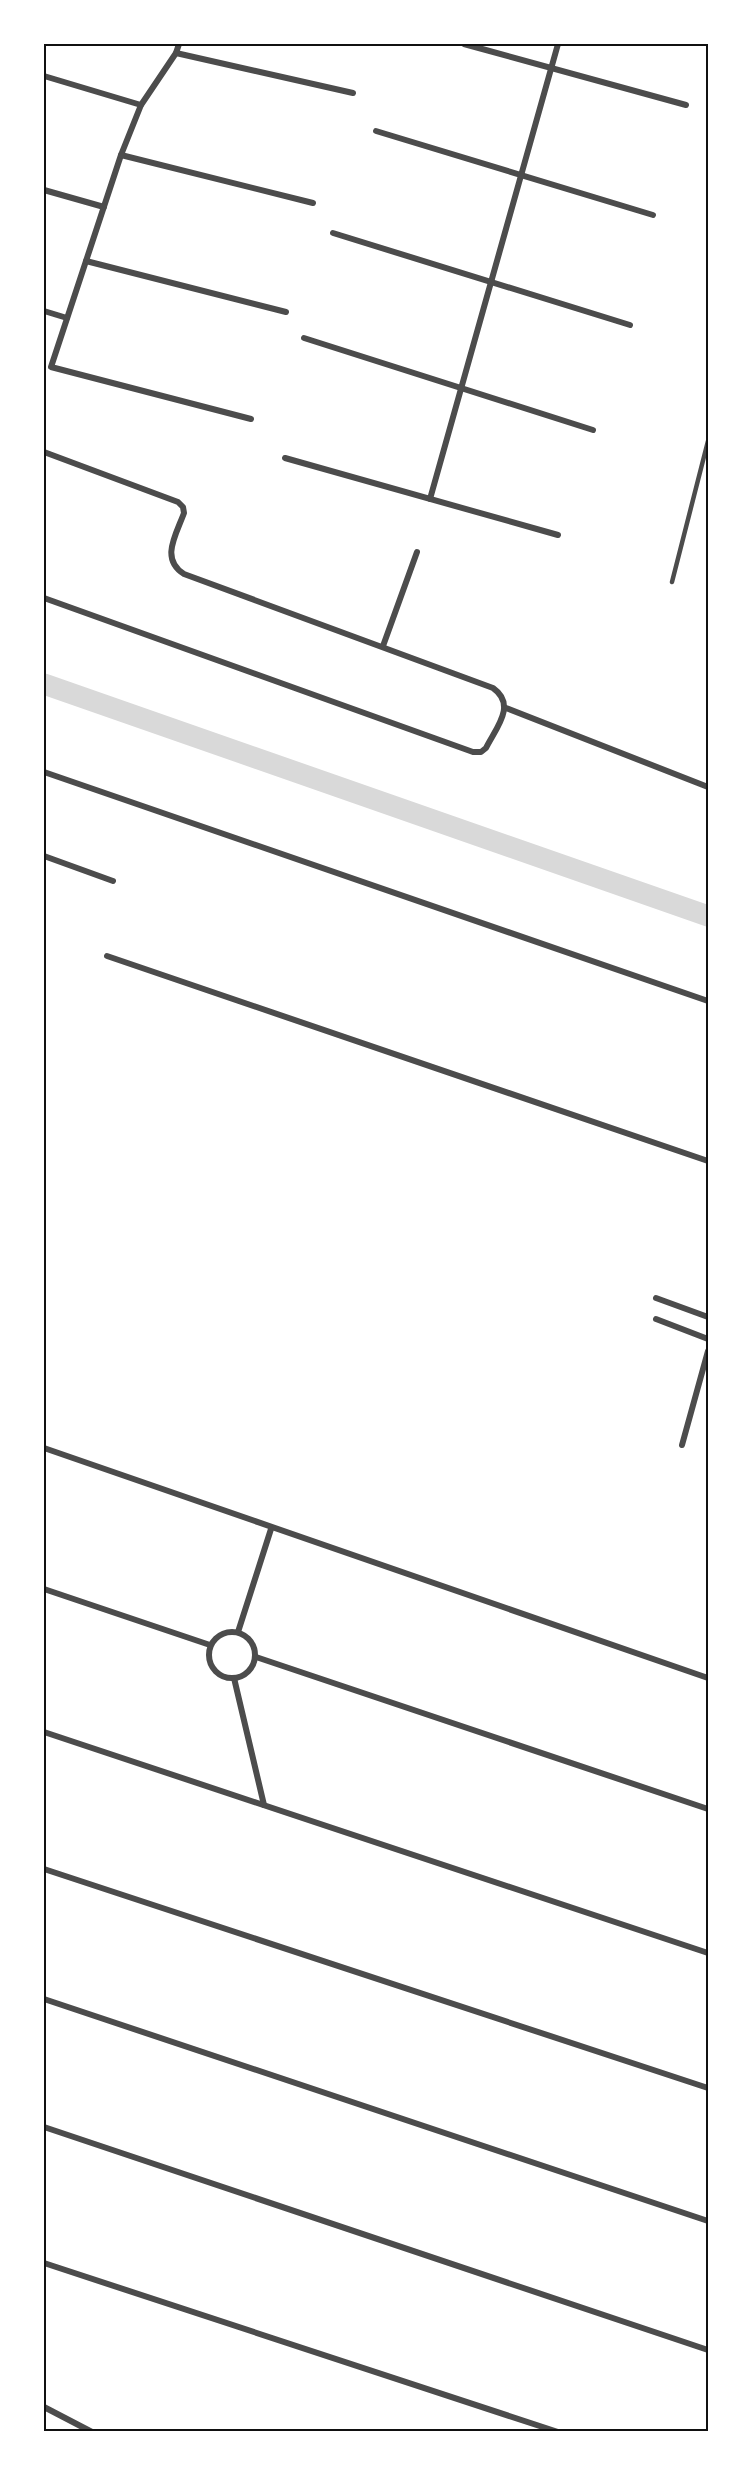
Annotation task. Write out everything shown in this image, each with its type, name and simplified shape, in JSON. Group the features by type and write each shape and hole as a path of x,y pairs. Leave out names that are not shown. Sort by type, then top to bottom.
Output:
{"street":[{"path":"179,44 176,53 141,105 121,155 51,367 251,418"},
{"path":"464,44 686,105"},
{"path":"430,499 558,44"},
{"path":"176,53 353,93"},
{"path":"44,76 141,105"},
{"path":"376,131 653,215"},
{"path":"121,155 313,203"},
{"path":"44,190 104,207"},
{"path":"333,233 630,325"},
{"path":"86,261 286,312"},
{"path":"44,310 67,318"},
{"path":"304,339 593,429"},
{"path":"44,452 178,502 183,507 183,513 170,555 175,568 184,574 493,688 503,697 506,708 486,748 481,752 473,752 44,598"},
{"path":"285,458 558,535"},
{"path":"382,646 417,552"},
{"path":"506,708 708,787"},
{"path":"44,772 708,1002"},
{"path":"44,856 113,881"},
{"path":"107,956 708,1161"},
{"path":"656,1298 708,1317"},
{"path":"656,1319 708,1338"},
{"path":"682,1445 708,1351"},
{"path":"44,1448 271,1529 708,1678"},
{"path":"238,1632 271,1529"},
{"path":"44,1589 210,1645"},
{"path":"238,1632 251,1641 256,1657 249,1671 234,1678 226,1677 213,1668 208,1653 210,1645 222,1633 238,1632"},
{"path":"256,1657 708,1809"},
{"path":"234,1678 264,1805"},
{"path":"44,1732 708,1953"},
{"path":"44,1869 708,2088"},
{"path":"44,1999 708,2221"},
{"path":"44,2127 708,2350"},
{"path":"44,2263 558,2432"},
{"path":"44,2407 93,2432"}],"lane":[{"path":"672,582 708,441"}],"waterway":[{"path":"44,684 708,916"}]}
